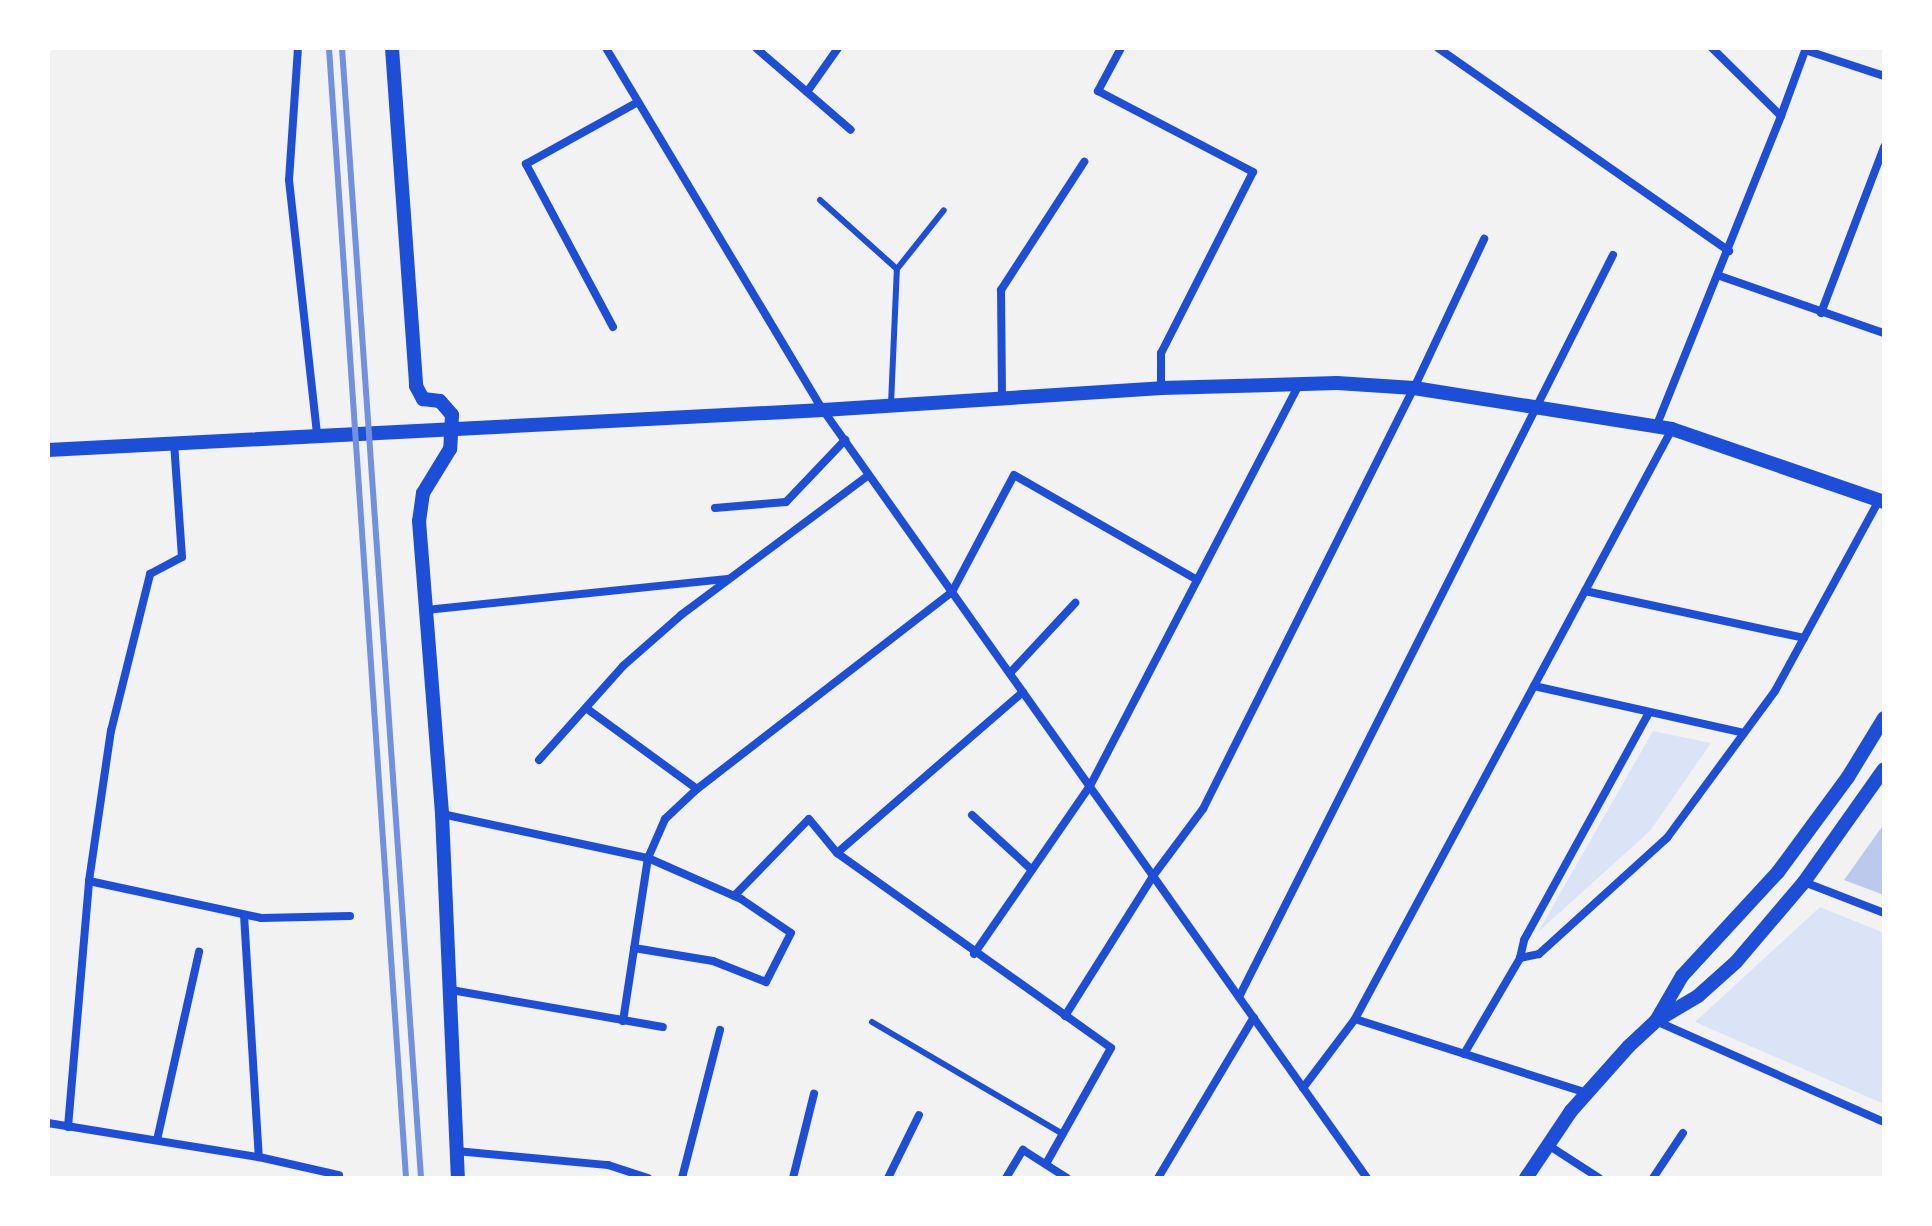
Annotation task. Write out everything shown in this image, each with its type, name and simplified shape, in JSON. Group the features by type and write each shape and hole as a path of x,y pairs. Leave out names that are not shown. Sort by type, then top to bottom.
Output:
{"street":[{"path":"298,48 289,180 317,434"},
{"path":"392,48 416,386 423,399 447,405 453,428 450,449 423,493 419,507 442,814 458,1178"},
{"path":"606,48 823,410 1367,1178"},
{"path":"756,48 851,130"},
{"path":"807,92 838,48"},
{"path":"1121,48 1098,91 1253,172 1161,353 1161,388"},
{"path":"1438,48 1729,251"},
{"path":"1712,48 1781,116"},
{"path":"1656,427 1720,276 1805,49 1884,76"},
{"path":"613,327 526,164 638,102"},
{"path":"1821,313 1884,147"},
{"path":"1002,399 1001,290 1084,162"},
{"path":"1065,1016 1153,876 1203,809 1414,388 1484,239"},
{"path":"1239,997 1613,255"},
{"path":"1720,276 1884,333"},
{"path":"974,954 1090,786 1299,384"},
{"path":"48,450 823,410 1161,388 1299,384 1414,388 1672,429 1882,501 1775,691 1667,838 1539,954 1520,958"},
{"path":"1303,1088 1355,1019 1672,429"},
{"path":"715,508 786,502 845,440"},
{"path":"68,1127 89,881 111,731 150,574 182,557 174,444"},
{"path":"539,760 623,666 730,578 869,475"},
{"path":"623,1021 648,858 665,819 697,789 952,592 1014,475 1197,580"},
{"path":"426,610 730,578"},
{"path":"1585,591 1804,638"},
{"path":"1010,673 1075,603"},
{"path":"1534,686 1744,733"},
{"path":"837,853 1023,692"},
{"path":"586,708 697,789"},
{"path":"1464,1054 1520,958 1524,940 1649,713"},
{"path":"1526,1178 1587,1093 1656,1021 1682,976 1778,872 1848,777 1884,718"},
{"path":"1656,1021 1698,996 1736,962 1804,882 1884,769"},
{"path":"442,814 648,858 734,896 791,933 766,982 713,961 634,948"},
{"path":"972,815 1032,870"},
{"path":"734,896 809,819 837,853 974,954 1111,1048 1046,1164"},
{"path":"89,881 261,918 350,916"},
{"path":"1804,882 1884,913"},
{"path":"244,915 259,1157"},
{"path":"157,1140 199,952"},
{"path":"451,990 663,1027"},
{"path":"1158,1178 1254,1017"},
{"path":"1355,1019 1587,1093"},
{"path":"1656,1021 1884,1122"},
{"path":"682,1178 720,1030"},
{"path":"793,1178 814,1094"},
{"path":"888,1178 919,1115"},
{"path":"48,1123 259,1157 339,1175"},
{"path":"1653,1178 1683,1133"},
{"path":"1548,1145 1599,1178"},
{"path":"1006,1178 1023,1150 1067,1178"},
{"path":"456,1151 608,1165 648,1178"}],"lane":[{"path":"820,200 897,269"},
{"path":"891,404 897,269 944,210"},
{"path":"872,1022 1063,1134"}],"shaded area":[{"path":"1653,731 1711,743 1650,831 1538,932"},
{"path":"1820,907 1884,933 1884,1104 1695,1022"}],"building":[{"path":"1884,824 1884,895 1844,880"}],"railway":[{"path":"329,48 406,1178"},
{"path":"342,48 421,1178"}]}
